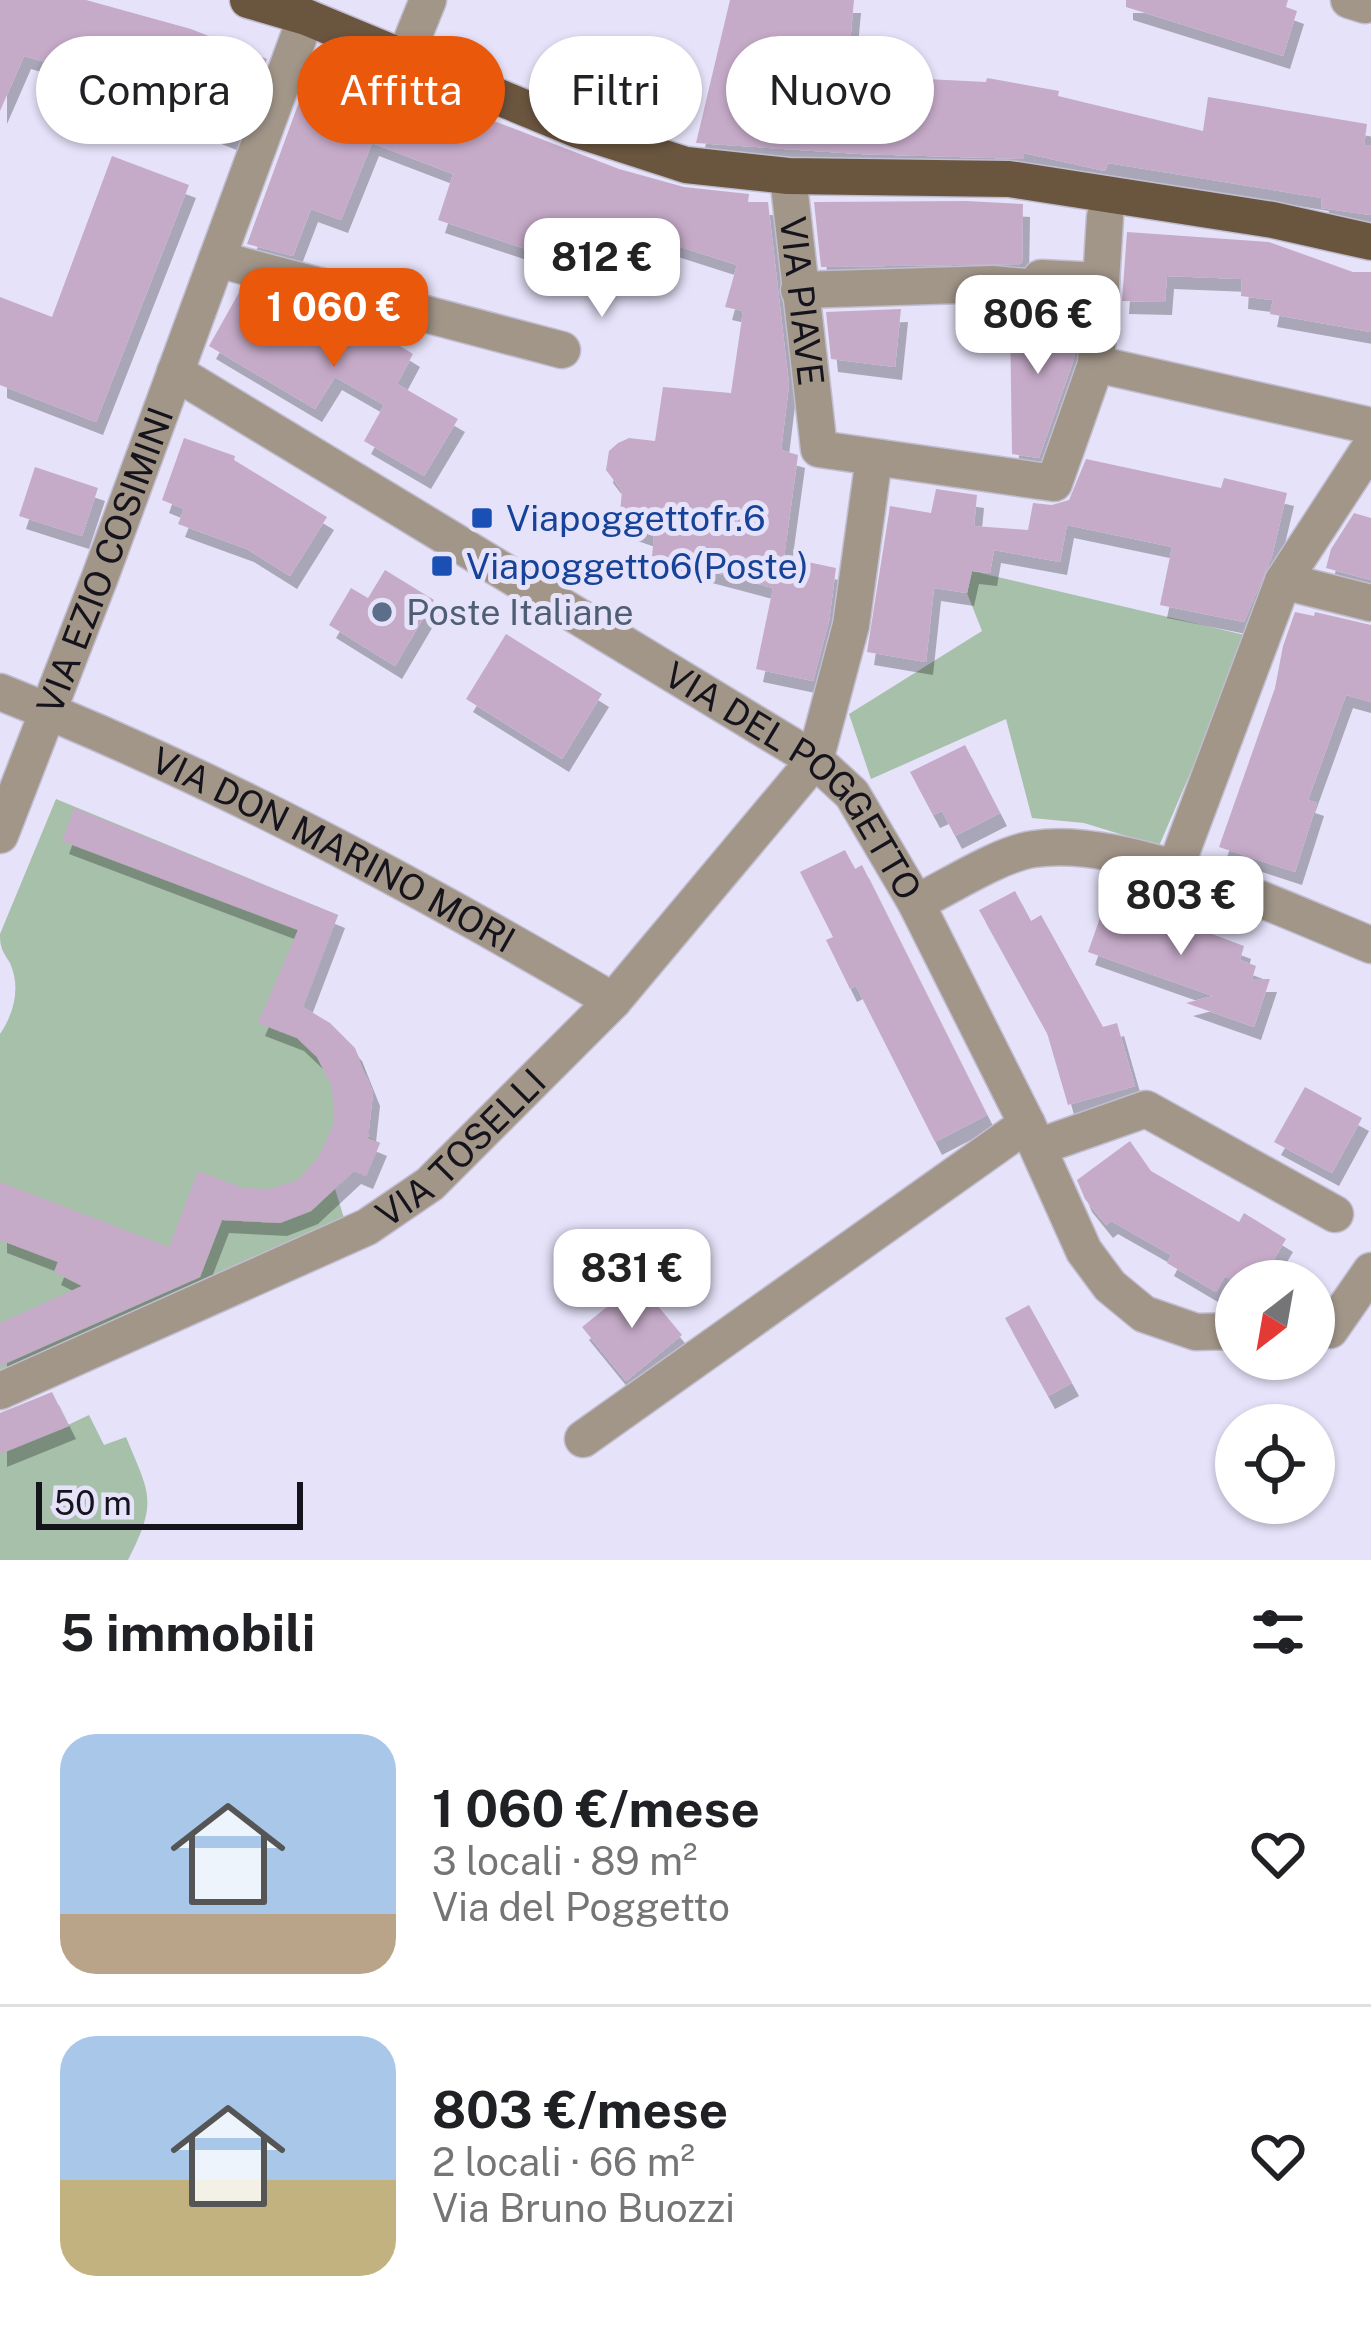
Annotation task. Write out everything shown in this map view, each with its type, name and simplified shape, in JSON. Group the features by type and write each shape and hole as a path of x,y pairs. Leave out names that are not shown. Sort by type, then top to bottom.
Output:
{"main road":[{"path":"248,0 353,36"},
{"path":"505,99 578,130 704,168 788,176 1009,179 1273,220 1371,242"}],"street":[{"path":"413,36 428,0"},
{"name":"VIA EZIO COSIMINI","path":"0,835 306,17"},
{"name":"VIA PIAVE","path":"788,176 819,449 874,458"},
{"path":"814,760 851,625 874,458 1054,483 1096,364 1105,217"},
{"path":"217,259 562,350"},
{"path":"799,290 993,284 1036,288 1041,278 1101,281"},
{"path":"1096,364 1371,426"},
{"name":"VIA DEL POGGETTO","path":"175,372 814,760 852,794 916,903 1033,1136 1084,1251 1110,1286 1144,1314 1196,1332 1215,1332"},
{"path":"1175,869 1283,581 1371,446"},
{"path":"1283,581 1371,603"},
{"name":"VIA DON MARINO MORI","path":"0,692 329,842 440,900 613,1001"},
{"name":"VIA TOSELLI","path":"0,1391 368,1227 430,1184 613,1001 814,760"},
{"path":"916,903 1031,849 1096,848 1175,869 1371,945"},
{"path":"584,1438 1033,1136 1146,1109 1335,1214"},
{"path":"1335,1314 1371,1271"},
{"path":"1335,1330 1371,1330"}],"green space":[{"path":"972,571 1249,636 1159,846 1084,823 1032,818 1006,719 871,779 849,714 982,631 967,593"},
{"path":"56,799 338,915 303,1007 339,1033 361,1060 370,1093 368,1137 380,1143 366,1176 354,1171 335,1189 344,1218 0,1378 0,1034 15,991 0,934"},
{"path":"89,1415 104,1445 126,1437 145,1486 144,1524 128,1560 0,1560 0,1423 68,1425"}],"building":[{"path":"0,0 86,0 209,36 36,36 36,59 24,56 0,111"},
{"path":"730,0 854,0 851,36 726,36 726,144 934,144 934,79 986,82 987,78 1059,91 1058,96 1203,131 1208,97 1367,124 1364,145 1371,145 1371,215 1321,208 1322,198 1108,163 1105,171 1024,153 1024,159 702,143 702,118"},
{"path":"1126,0 1288,0 1286,7 1297,11 1283,56 1126,7"},
{"path":"297,108 297,144 372,144 341,220 311,209 293,256 247,244"},
{"path":"505,125 529,134 529,144 554,144 684,187 749,194 748,202 768,202 789,385 781,450 798,455 784,557 836,568 829,621 813,681 756,669 773,588 652,556 654,536 619,524 622,491 606,470 609,451 618,443 629,438 655,441 663,387 731,393 743,311 725,307 737,265 665,242 546,220 535,252 438,220 453,174 375,144 505,144"},
{"path":"112,156 189,185 96,422 0,385 0,297 52,317"},
{"path":"814,202 1023,204 1022,264 821,267"},
{"path":"1127,232 1269,242 1353,272 1371,272 1371,332 1270,314 1273,300 1241,296 1242,279 1167,276 1165,302 1122,301"},
{"path":"241,289 317,309 347,326 356,319 413,354 397,384 458,419 424,476 364,441 384,405 335,377 315,409 209,346"},
{"path":"901,309 895,367 831,359 826,312"},
{"path":"1010,317 1076,318 1074,359 1039,458 1012,454"},
{"path":"184,438 235,456 234,460 327,517 290,576 247,549 178,524 184,509 162,500"},
{"path":"1086,459 1221,488 1224,478 1287,493 1272,556 1244,622 1160,605 1172,547 1067,525 1060,562 994,550 990,573 972,571 967,593 934,588 926,662 867,652 890,506 931,513 936,489 977,495 974,526 1028,530 1033,503 1069,500"},
{"path":"35,467 98,488 82,536 19,516"},
{"path":"1354,513 1371,518 1371,580 1326,568 1331,549"},
{"name":"Poste Italiane","path":"385,570 434,600 395,666 329,625 351,588 368,598"},
{"path":"1295,612 1371,625 1371,702 1346,695 1308,800 1317,803 1295,872 1219,847 1275,688"},
{"path":"506,634 602,694 562,759 466,699"},
{"path":"965,745 1000,813 955,836 942,811 933,815 910,772"},
{"path":"74,808 338,915 303,1007 330,1023 355,1048 373,1093 368,1138 380,1143 366,1176 354,1171 311,1211 280,1223 222,1220 200,1277 0,1366 0,1323 82,1286 54,1272 58,1262 0,1240 0,1182 169,1247 198,1171 243,1188 270,1189 298,1180 319,1156 334,1123 332,1087 317,1057 297,1038 258,1023 298,930 62,841"},
{"path":"845,850 855,869 862,865 987,1115 935,1142 856,986 850,989 826,940 833,937 800,872"},
{"path":"1015,891 1031,921 1041,915 1103,1027 1117,1023 1135,1086 1068,1105 1047,1033 979,910"},
{"path":"1108,895 1244,946 1240,960 1256,966 1252,979 1270,979 1254,1027 1186,1003 1213,996 1088,952"},
{"path":"1305,1087 1362,1118 1332,1173 1274,1142"},
{"path":"1130,1141 1151,1171 1239,1222 1244,1213 1286,1239 1274,1260 1215,1260 1215,1291 1167,1263 1171,1255 1111,1221 1106,1225 1077,1180"},
{"path":"638,1282 682,1335 626,1381 582,1327"},
{"path":"1029,1305 1072,1383 1048,1396 1005,1318"},
{"path":"52,1392 69,1426 0,1454 0,1413"}],"place":[{"name":"Viapoggettofr.6","path":"482,518"},
{"name":"Viapoggetto6(Poste)","path":"442,566"},
{"name":"Poste Italiane","path":"382,612"}]}
